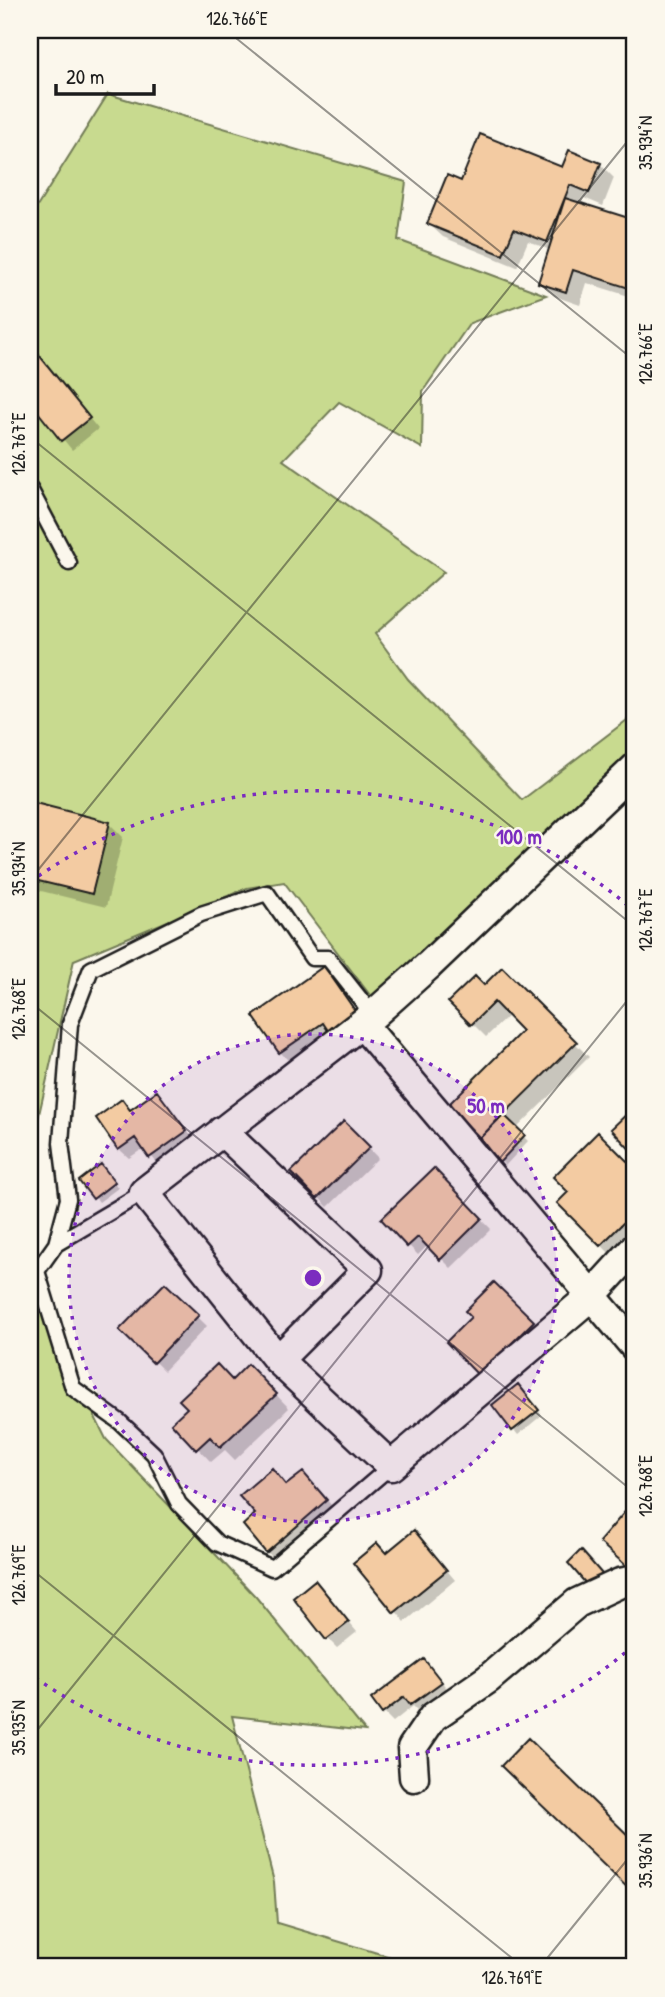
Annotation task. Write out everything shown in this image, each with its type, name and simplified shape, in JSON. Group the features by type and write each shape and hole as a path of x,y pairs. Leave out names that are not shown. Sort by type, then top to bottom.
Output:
{"street":[{"path":"635,770 368,1020 144,1192 278,1360 391,1466 591,1296 635,1248"},
{"path":"368,1020 635,1347"},
{"path":"222,1131 368,1270 278,1360"},
{"path":"414,1777 412,1748 433,1717 488,1679 576,1603 627,1581 635,1606"}],"lane":[{"path":"30,489 69,563"},
{"path":"368,1020 328,957 312,958 267,893 201,914 91,969 69,1024 61,1143 68,1199 56,1244 37,1271 73,1388 120,1422 155,1454 179,1504 217,1543 272,1568 391,1466"},
{"path":"56,1244 144,1192"}],"green space":[{"path":"108,94 406,182 398,240 546,295 470,323 423,391 422,448 339,402 283,460 444,572 375,634 408,679 522,800 635,714 635,754 373,999 284,882 247,888 74,960 30,1154 30,218"},
{"path":"30,1287 106,1439 256,1597 365,1731 232,1716 274,1882 277,1923 424,1967 30,1967"}],"building":[{"path":"635,34 635,49 629,37"},
{"path":"480,134 562,167 569,150 601,163 589,193 570,185 547,242 514,229 503,255 427,224 447,175 461,181"},
{"path":"565,198 635,220 635,290 573,270 566,292 538,283"},
{"path":"35,350 90,418 61,441 30,402 30,354"},
{"path":"35,803 110,822 92,894 30,879 30,826"},
{"path":"324,966 356,1012 329,1032 323,1023 279,1053 253,1016"},
{"path":"502,967 577,1042 480,1138 448,1105 522,1031 494,1002 471,1025 448,1002 475,976 484,985"},
{"path":"157,1091 187,1131 149,1158 135,1138 118,1150 96,1118 122,1099 130,1110"},
{"path":"633,1108 635,1111 635,1155 611,1129"},
{"path":"503,1114 525,1135 499,1163 480,1138"},
{"path":"344,1121 370,1147 317,1199 291,1172"},
{"path":"598,1132 635,1169 635,1211 600,1246 557,1203 568,1192 553,1177"},
{"path":"101,1164 115,1182 93,1199 79,1181"},
{"path":"434,1168 482,1218 440,1260 418,1237 407,1247 381,1219"},
{"path":"494,1282 534,1321 479,1376 446,1342 471,1317 465,1311"},
{"path":"165,1283 199,1315 153,1363 119,1330"},
{"path":"217,1364 232,1380 248,1364 277,1394 220,1447 210,1437 196,1450 171,1423 187,1408 179,1400"},
{"path":"518,1384 539,1410 512,1431 492,1405"},
{"path":"272,1468 286,1485 303,1472 327,1500 266,1553 243,1525 255,1514 239,1496"},
{"path":"635,1500 635,1563 630,1569 599,1542"},
{"path":"414,1530 447,1570 394,1613 353,1563 377,1543 386,1553"},
{"path":"581,1550 602,1574 588,1586 568,1563"},
{"path":"315,1580 349,1622 326,1640 293,1598"},
{"path":"424,1659 442,1682 410,1705 404,1697 382,1714 371,1699"},
{"path":"528,1738 635,1842 635,1895 501,1766"}]}
